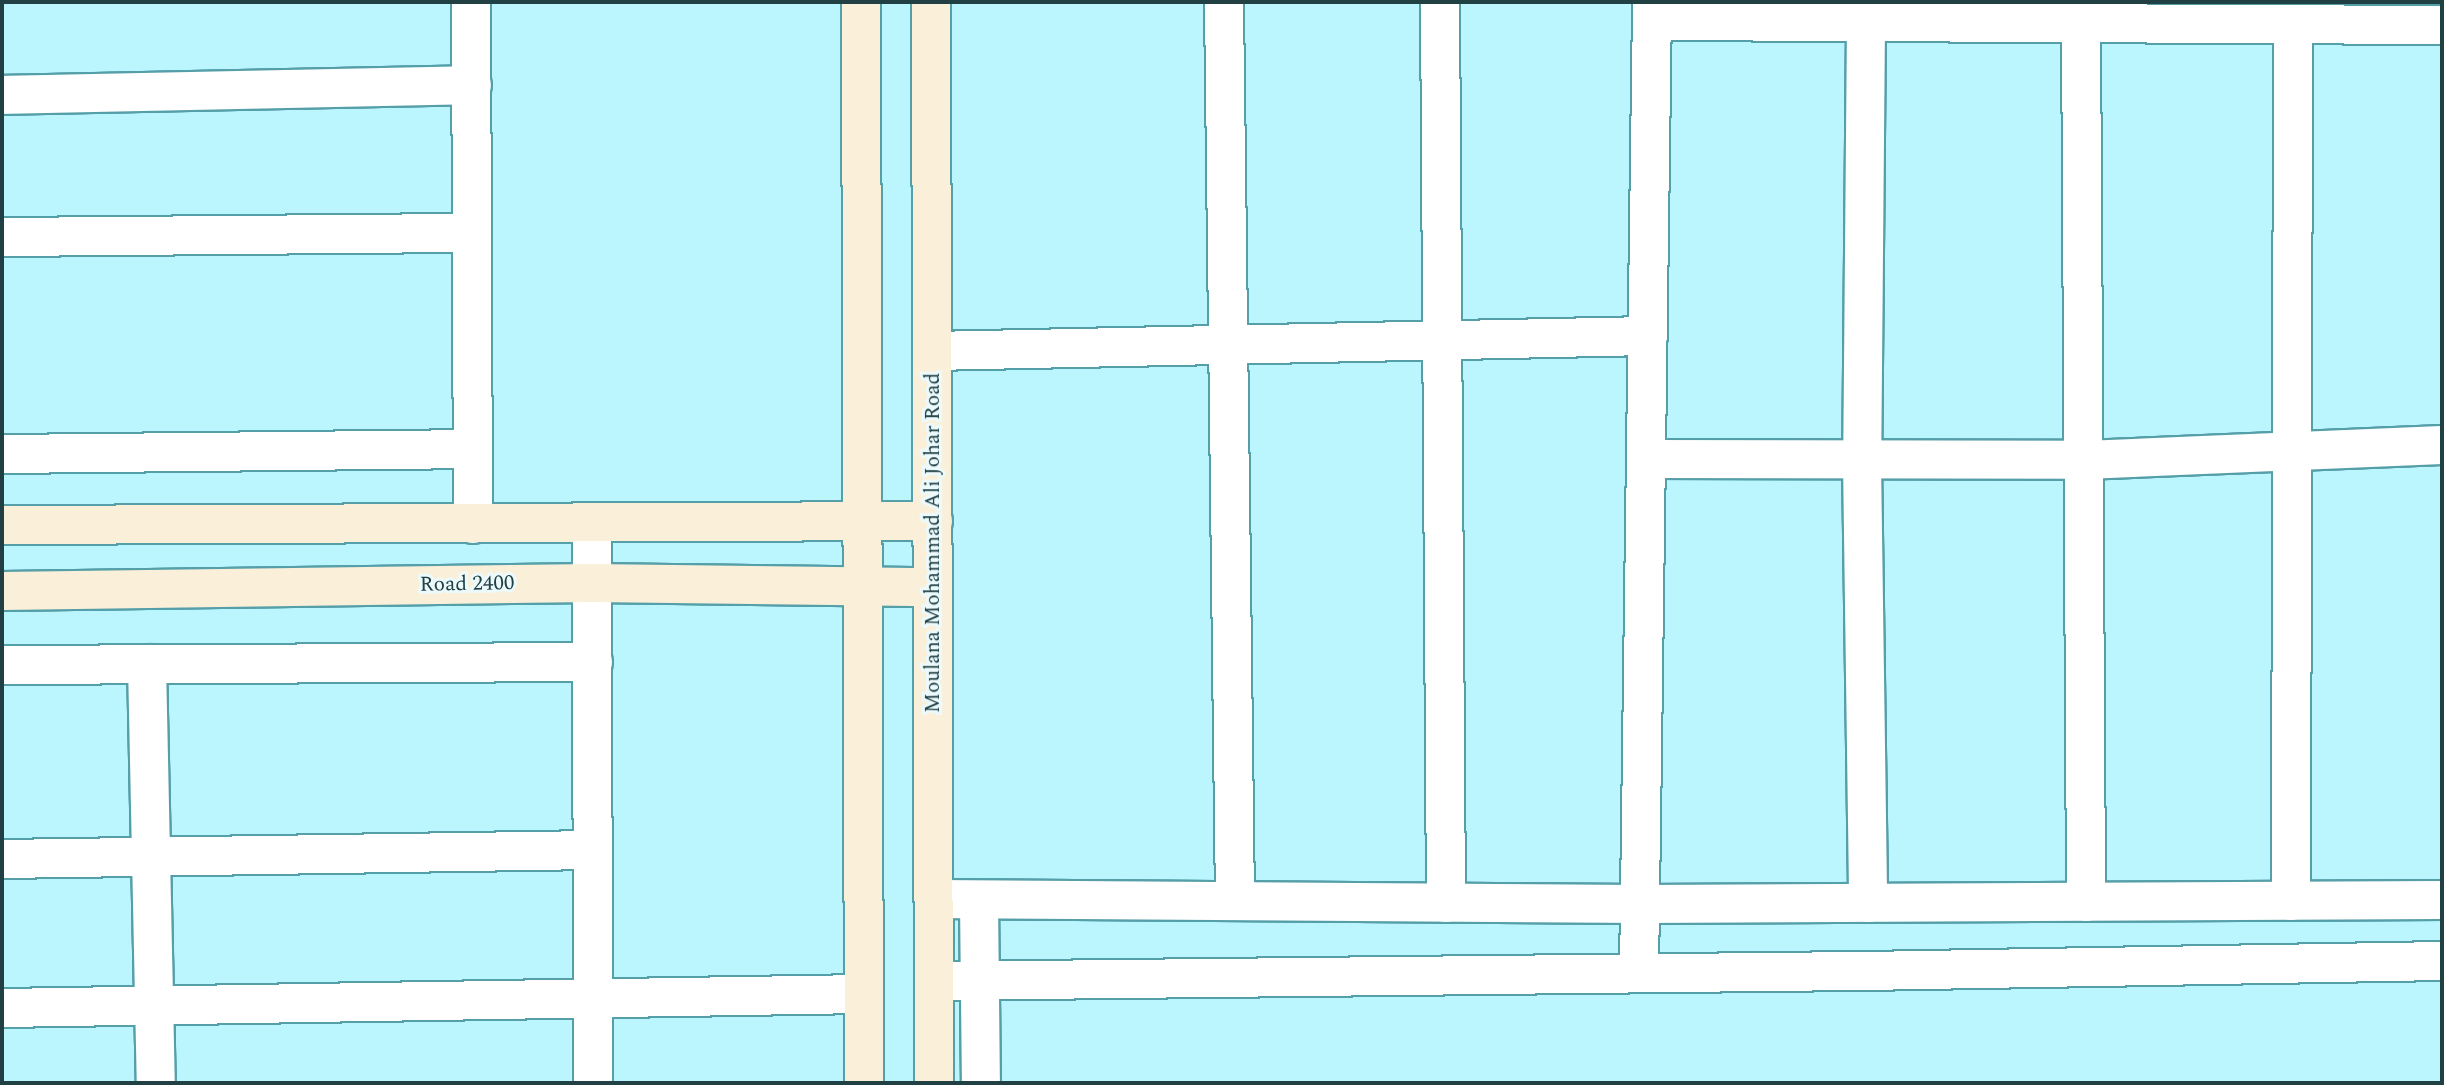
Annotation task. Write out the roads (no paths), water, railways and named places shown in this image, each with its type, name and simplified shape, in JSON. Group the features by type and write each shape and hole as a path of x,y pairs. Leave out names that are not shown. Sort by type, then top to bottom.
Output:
{"main road":[{"path":"861,2 864,1083"},
{"name":"Moulana Mohammad Ali Johar Road","path":"931,2 934,1083"},
{"path":"2,525 933,521"},
{"name":"Road 2400","path":"2,591 592,583 933,587"}],"street":[{"path":"471,2 473,524"},
{"path":"1224,2 1235,901"},
{"path":"1440,2 1446,903"},
{"path":"1639,973 1652,11 1866,23 1994,12 2081,24 2225,13 2293,24 2442,24"},
{"path":"1866,23 1862,461 1868,903"},
{"path":"2081,24 2086,902"},
{"path":"2291,901 2289,453 2293,24"},
{"path":"2,95 472,85"},
{"path":"2,237 472,233"},
{"path":"932,351 1648,335"},
{"path":"1647,459 2085,460 2442,445"},
{"path":"2,454 473,449"},
{"path":"592,522 593,1083"},
{"path":"2,665 593,662"},
{"path":"147,664 156,1083"},
{"path":"2,859 593,850"},
{"path":"934,899 1642,904 2442,900"},
{"path":"979,900 981,1083"},
{"path":"934,981 2442,961"},
{"path":"2,1008 864,994"}]}
